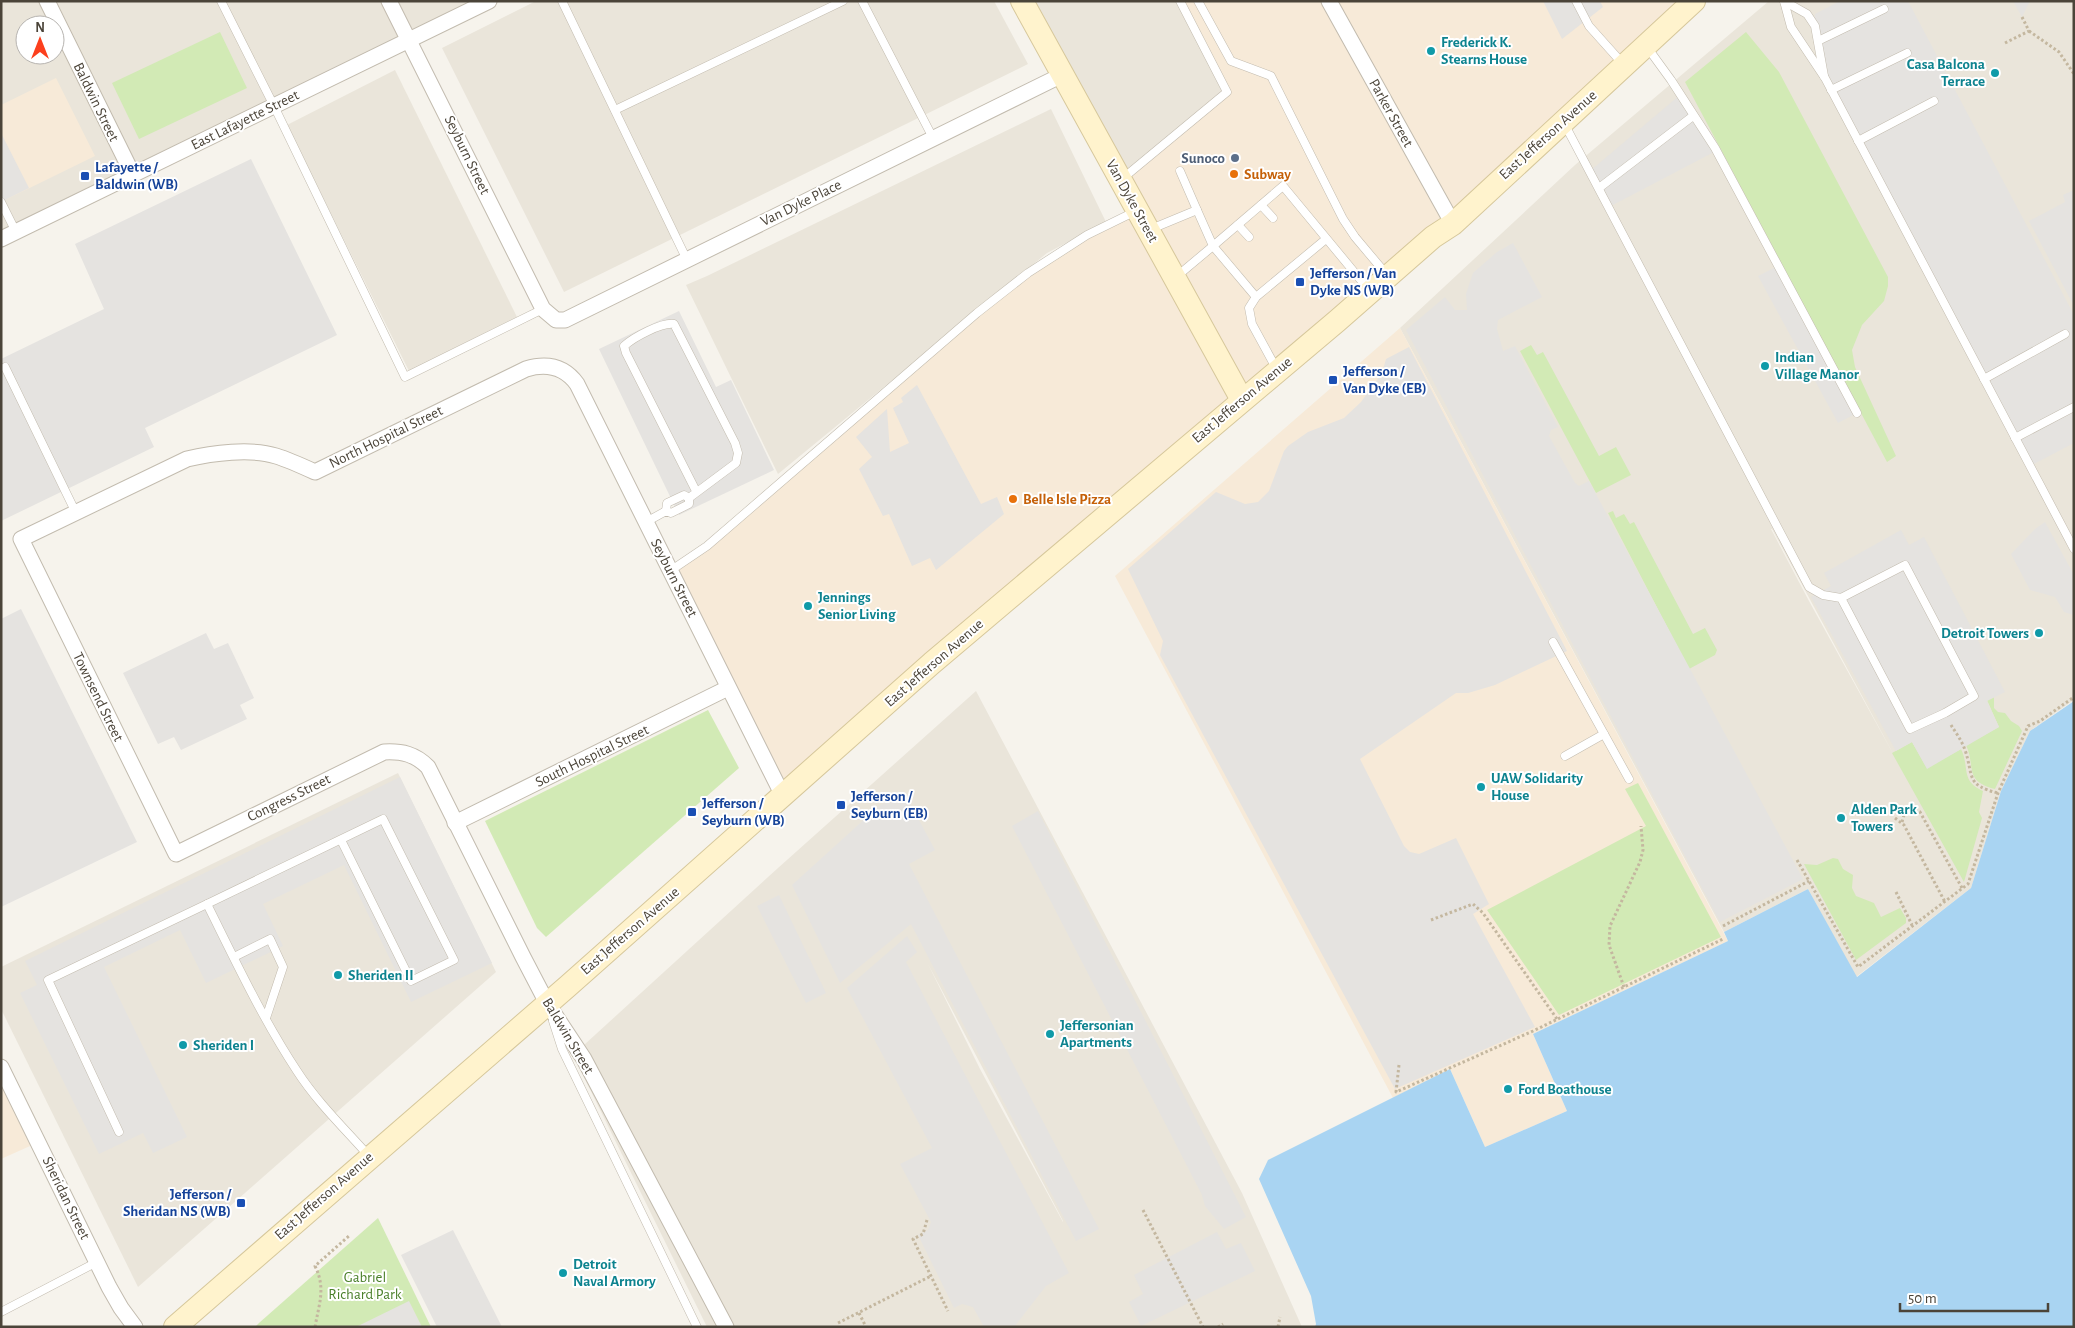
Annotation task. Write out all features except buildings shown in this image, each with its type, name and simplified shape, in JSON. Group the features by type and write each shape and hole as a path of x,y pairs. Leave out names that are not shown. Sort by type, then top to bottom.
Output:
{"main road":[{"name":"Van Dyke Street","path":"1022,1 1242,400"},
{"name":"East Jefferson Avenue","path":"175,1327 783,796 932,663 1371,292 1433,237 1452,224 1694,1"}],"street":[{"name":"Baldwin Street","path":"47,1 133,175"},
{"name":"Seyburn Street","path":"389,1 544,308"},
{"name":"East Lafayette Street","path":"1,240 488,1"},
{"name":"Parker Street","path":"1329,1 1452,224"},
{"name":"Van Dyke Place","path":"544,308 556,320 565,320 1062,75"},
{"name":"North Hospital Street","path":"21,539 188,459 207,454 222,452 274,455 315,472 526,369 545,366 556,368"},
{"name":"Seyburn Street","path":"556,368 572,377 576,384 783,796"},
{"name":"Townsend Street","path":"21,539 176,854"},
{"name":"South Hospital Street","path":"455,823 728,688"},
{"name":"Congress Street","path":"176,854 372,757 384,752 405,753"},
{"name":"Baldwin Street","path":"405,753 415,756 428,767 499,913 547,1003 584,1059 726,1327"},
{"name":"Sheridan Street","path":"1,1067 97,1262 121,1308 135,1327"}],"lane":[{"path":"221,1 405,377 544,308"},
{"path":"562,1 686,260"},
{"path":"615,110 843,1"},
{"path":"862,1 932,138"},
{"path":"1120,180 1227,92 1180,1"},
{"path":"1198,1 1231,61 1271,76 1343,218 1355,237 1388,277"},
{"path":"1576,1 1589,26 1624,66"},
{"path":"1784,1 1807,14 1815,26 1825,78"},
{"path":"1784,1 1794,33 1825,78 2074,549"},
{"path":"1818,41 1884,9"},
{"path":"1646,46 1671,80 1715,148 1857,413"},
{"path":"1831,90 1907,53"},
{"path":"1858,141 1934,101"},
{"path":"1599,188 1694,116"},
{"path":"1564,122 1809,587 1823,595 1841,598 1905,565 1974,696 1945,713 1910,729 1841,598"},
{"path":"1180,171 1213,246 1256,297"},
{"path":"1175,278 1282,186 1371,292"},
{"path":"1,202 16,232"},
{"path":"1261,205 1273,218"},
{"path":"1148,231 1196,210"},
{"path":"670,571 715,539 977,313 1028,272 1087,235 1137,211"},
{"path":"1238,225 1249,237"},
{"path":"1277,371 1252,324 1249,308 1256,297 1282,271 1304,253 1326,240"},
{"path":"646,522 666,511 667,503 684,494 690,498 696,491 736,463 738,453 735,443 674,324 667,323 630,341 624,346 696,491"},
{"path":"1984,379 2065,334"},
{"path":"5,367 76,513"},
{"path":"2014,438 2074,407"},
{"path":"1553,642 1629,779"},
{"path":"1565,756 1604,734"},
{"path":"119,1132 48,980 383,819 454,960 411,981 341,840"},
{"path":"207,904 266,1018 297,1072 315,1096 370,1157"},
{"path":"234,956 270,939 283,967 266,1018"},
{"path":"547,1003 562,1050 696,1327"},
{"path":"1,1312 97,1262"}],"path":[{"path":"2022,17 2029,31 2059,52 2074,74"},
{"path":"2005,43 2029,31"},
{"path":"1797,860 1858,967 1968,884 1998,793 2028,726 2040,721 2074,697"},
{"path":"1945,713 1964,747 1971,778 1978,785 1998,793"},
{"path":"1902,822 1904,815 1914,809 1920,812 1962,888"},
{"path":"1895,818 1902,822 1945,902"},
{"path":"1624,987 1609,945 1610,926 1640,862 1643,850 1642,826"},
{"path":"1723,926 1809,881"},
{"path":"1896,892 1912,925"},
{"path":"1431,920 1473,904 1483,913 1557,1019"},
{"path":"1399,1064 1396,1092 1557,1019 1723,938"},
{"path":"1143,1210 1203,1327"},
{"path":"927,1220 923,1234 913,1239 948,1311"},
{"path":"314,1327 322,1289 321,1277 315,1266 350,1236"},
{"path":"838,1323 931,1276"},
{"path":"859,1313 866,1327"},
{"path":"1278,1327 1280,1317"},
{"path":"1218,1327 1223,1324"}],"shaded area":[{"path":"1,1 489,1 1,240"},
{"path":"536,1 994,1 1028,64 564,292 442,48"},
{"path":"1022,1 1180,1 1227,92 1120,180"},
{"path":"1180,1 1694,1 783,796 670,571 707,546 1028,273 1137,211 1120,180 1227,92"},
{"path":"1543,1 1600,1 1603,7 1562,39"},
{"path":"1769,1 2074,1 2074,700 2030,731 2001,791 1971,888 1856,977 1808,889 1724,932 1400,328 1575,165","holes":["1772,529 1896,759 1809,601"]},
{"path":"1840,1 1908,1 2074,315 2074,443 2030,466 1825,78 1815,26 1815,14"},
{"path":"2013,1 2030,1 2022,17"},
{"path":"395,70 517,317 409,371 287,125"},
{"path":"56,78 95,156 1,202 1,105"},
{"path":"1680,95 1716,151 1609,207 1590,171"},
{"path":"1051,109 1106,222 1047,253 778,474 686,285"},
{"path":"1,133 29,188 1,202"},
{"path":"251,159 337,335 145,428 154,447 1,521 1,359 104,309 75,244"},
{"path":"2074,190 2074,306 2029,221 2065,202 2063,195"},
{"path":"1513,243 1542,297 1498,320 1497,329 1503,351 1515,346 1558,427 1551,430 1549,436 1575,483 1579,486 1589,481 1803,879 1720,922 1406,330 1445,297 1455,310 1467,310 1466,294 1473,273 1497,252"},
{"path":"1778,266 1857,413 1838,423 1758,276"},
{"path":"679,311 716,387 731,380 774,470 679,515 599,349"},
{"path":"1400,328 1728,941 1533,1034 1567,1111 1485,1147 1450,1069 1393,1098 1115,576"},
{"path":"1409,347 1567,651 1495,685 1468,693 1456,693 1360,759 1404,846 1410,852 1419,854 1456,838 1489,904 1473,914 1535,1027 1395,1089 1160,655 1163,641 1128,569 1216,492 1245,504 1258,502 1269,491 1284,451 1288,446 1308,432 1344,418 1361,402 1382,373 1386,359"},
{"path":"917,385 981,504 997,497 1004,514 936,570 930,558 912,566 889,514 883,516 859,469 872,457 856,437 887,409 890,452 909,443 893,408 903,402 901,398"},
{"path":"2045,522 2074,575 2073,615 2064,612 2055,597 2030,590 2011,554 2035,529"},
{"path":"1901,530 1909,545 1924,537 2005,692 1987,701 1999,727 1927,769 1912,742 1896,751 1811,597 1831,586 1824,573"},
{"path":"21,609 137,842 1,907 1,619"},
{"path":"206,633 214,649 228,643 254,698 240,705 247,719 181,750 174,737 158,744 123,673"},
{"path":"976,691 1242,1193 1302,1327 707,1327 573,1055","holes":["928,964 1063,1221 980,1069"]},
{"path":"398,773 496,972 138,1287 1,1009 1,967"},
{"path":"400,777 492,963 411,1002 344,865 263,904 283,946 206,983 180,930 104,967 187,1137 153,1153 143,1133 99,1154 20,993 37,985 25,961"},
{"path":"904,792 935,850 909,864 1099,1229 1076,1241 911,924 840,983 792,885 879,806"},
{"path":"1038,811 1246,1217 1224,1229 1205,1206 1202,1195 1012,826"},
{"path":"779,895 826,993 806,1003 757,906"},
{"path":"907,936 917,952 906,962 1069,1273 1046,1286 1014,1327 984,1327 973,1307 962,1304 954,1308 918,1235 928,1230 931,1222 900,1164 932,1148 847,988"},
{"path":"1,1073 39,1142 1,1159"},
{"path":"453,1230 502,1327 437,1327 401,1255"},
{"path":"1217,1232 1226,1249 1241,1243 1255,1271 1141,1326 1129,1302 1143,1294 1134,1275"},
{"path":"409,1301 422,1327 358,1327 358,1326"}],"green space":[{"path":"220,32 247,88 139,139 112,83"},
{"path":"1746,32 1779,72 1888,277 1884,301 1862,325 1852,350 1855,367 1896,456 1887,462 1685,82"},
{"path":"1531,345 1537,355 1543,352 1599,456 1616,447 1631,475 1596,493 1520,351"},
{"path":"1613,511 1616,518 1624,514 1630,524 1634,522 1693,634 1705,628 1717,650 1715,655 1689,669 1608,513"},
{"path":"1994,697 1994,708 1998,712 2005,713 2022,731 1995,789 1978,782 1974,777 1966,745 1999,727 1987,700"},
{"path":"708,710 739,768 546,937 537,928 485,821"},
{"path":"1912,742 1927,768 1961,749 1968,778 1971,783 1983,791 1979,812 1982,818 1964,882 1892,753"},
{"path":"1638,783 1721,937 1559,1015 1487,910 1646,826 1625,789"},
{"path":"1833,858 1838,859 1843,869 1853,875 1852,888 1856,896 1874,903 1881,917 1900,908 1906,918 1906,923 1856,960 1804,864 1817,865"},
{"name":"Gabriel Richard Park","path":"378,1218 431,1327 255,1327 259,1323"}],"water":[{"path":"2074,701 2074,1327 1315,1327 1311,1296 1259,1179 1268,1160 1450,1069 1485,1147 1567,1111 1533,1034 1728,941 1724,932 1808,889 1857,977 1971,888 2001,791 2030,731"}],"place":[{"name":"Frederick K. Stearns House","path":"1431,51"},
{"name":"Casa Balcona Terrace","path":"1995,73"},
{"name":"Sunoco","path":"1235,158"},
{"name":"Subway","path":"1234,174"},
{"name":"Lafayette / Baldwin (WB)","path":"85,176"},
{"name":"Jefferson / Van Dyke NS (WB)","path":"1300,282"},
{"name":"Indian Village Manor","path":"1765,366"},
{"name":"Jefferson / Van Dyke (EB)","path":"1333,380"},
{"name":"Belle Isle Pizza","path":"1013,499"},
{"name":"Jennings Senior Living","path":"808,606"},
{"name":"Detroit Towers","path":"2039,633"},
{"name":"UAW Solidarity House","path":"1481,787"},
{"name":"Jefferson / Seyburn (EB)","path":"841,805"},
{"name":"Jefferson / Seyburn (WB)","path":"692,812"},
{"name":"Alden Park Towers","path":"1841,818"},
{"name":"Sheriden II","path":"338,975"},
{"name":"Jeffersonian Apartments","path":"1050,1034"},
{"name":"Sheriden I","path":"183,1045"},
{"name":"Ford Boathouse","path":"1508,1089"},
{"name":"Jefferson / Sheridan NS (WB)","path":"241,1203"},
{"name":"Detroit Naval Armory","path":"563,1273"}]}
